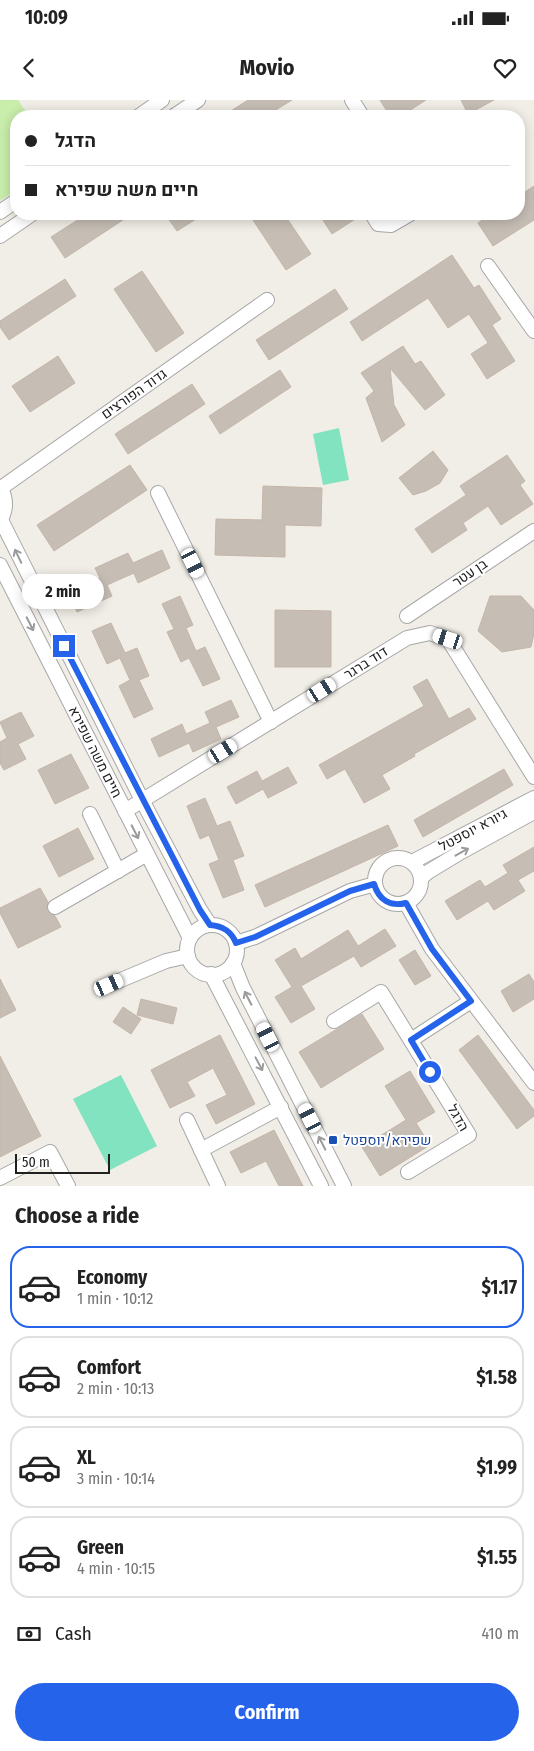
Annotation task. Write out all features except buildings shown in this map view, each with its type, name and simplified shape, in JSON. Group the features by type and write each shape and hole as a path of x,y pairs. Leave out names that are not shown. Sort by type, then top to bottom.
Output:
{"street":[{"path":"147,110 162,100"},
{"path":"183,110 198,100"},
{"path":"0,236 23,220"},
{"path":"376,220 378,224 391,225 400,220"},
{"path":"488,266 534,331"},
{"name":"גדוד הפורצים","path":"0,487 267,300"},
{"path":"0,487 5,495 6,504 5,512 0,520"},
{"path":"158,493 271,722"},
{"name":"חיים משה שפירא","path":"0,520 142,800 200,910 210,925"},
{"name":"בן עטר","path":"407,616 534,531"},
{"name":"חיים משה שפירא","path":"0,565 190,938"},
{"name":"דוד ברגר","path":"124,811 407,638 430,633 448,639 534,776"},
{"name":"גיורא יוספטל","path":"412,862 534,798"},
{"name":"גיורא יוספטל","path":"421,878 461,852 534,812"},
{"path":"90,814 118,871"},
{"path":"55,907 147,854"},
{"path":"397,858 412,862 421,878 420,890 416,896 400,905 386,902 380,897 374,884 378,869 389,860 397,858"},
{"path":"236,943 255,937 350,891 374,884"},
{"path":"406,903 432,949 534,1083"},
{"path":"210,925 217,925 229,932 236,943 236,957 224,972 211,974 199,971 190,962 188,956 187,950 190,938 198,928 210,925"},
{"path":"109,985 166,961 188,956"},
{"path":"233,963 243,988 344,1186"},
{"path":"211,974 321,1186"},
{"name":"הדגל","path":"334,1021 381,992 470,1135 408,1172"},
{"path":"411,1040 471,1001"},
{"path":"201,1150 281,1107"},
{"path":"187,1120 218,1186"},
{"path":"0,1178 50,1152 68,1186"}],"green space":[{"path":"0,100 18,100 25,110 10,110 10,194 0,201"},
{"path":"339,428 349,480 323,485 313,434"},
{"path":"121,1075 157,1146 110,1170 73,1099"}],"place":[{"name":"שפירא/יוספטל","path":"333,1140"}],"route":[{"path":"64,646 142,800 200,910 210,925 217,925 229,932 236,943 255,937 350,891 374,884 380,897 386,902 400,905 406,903 432,949 471,1001 411,1040 430,1072"}]}
